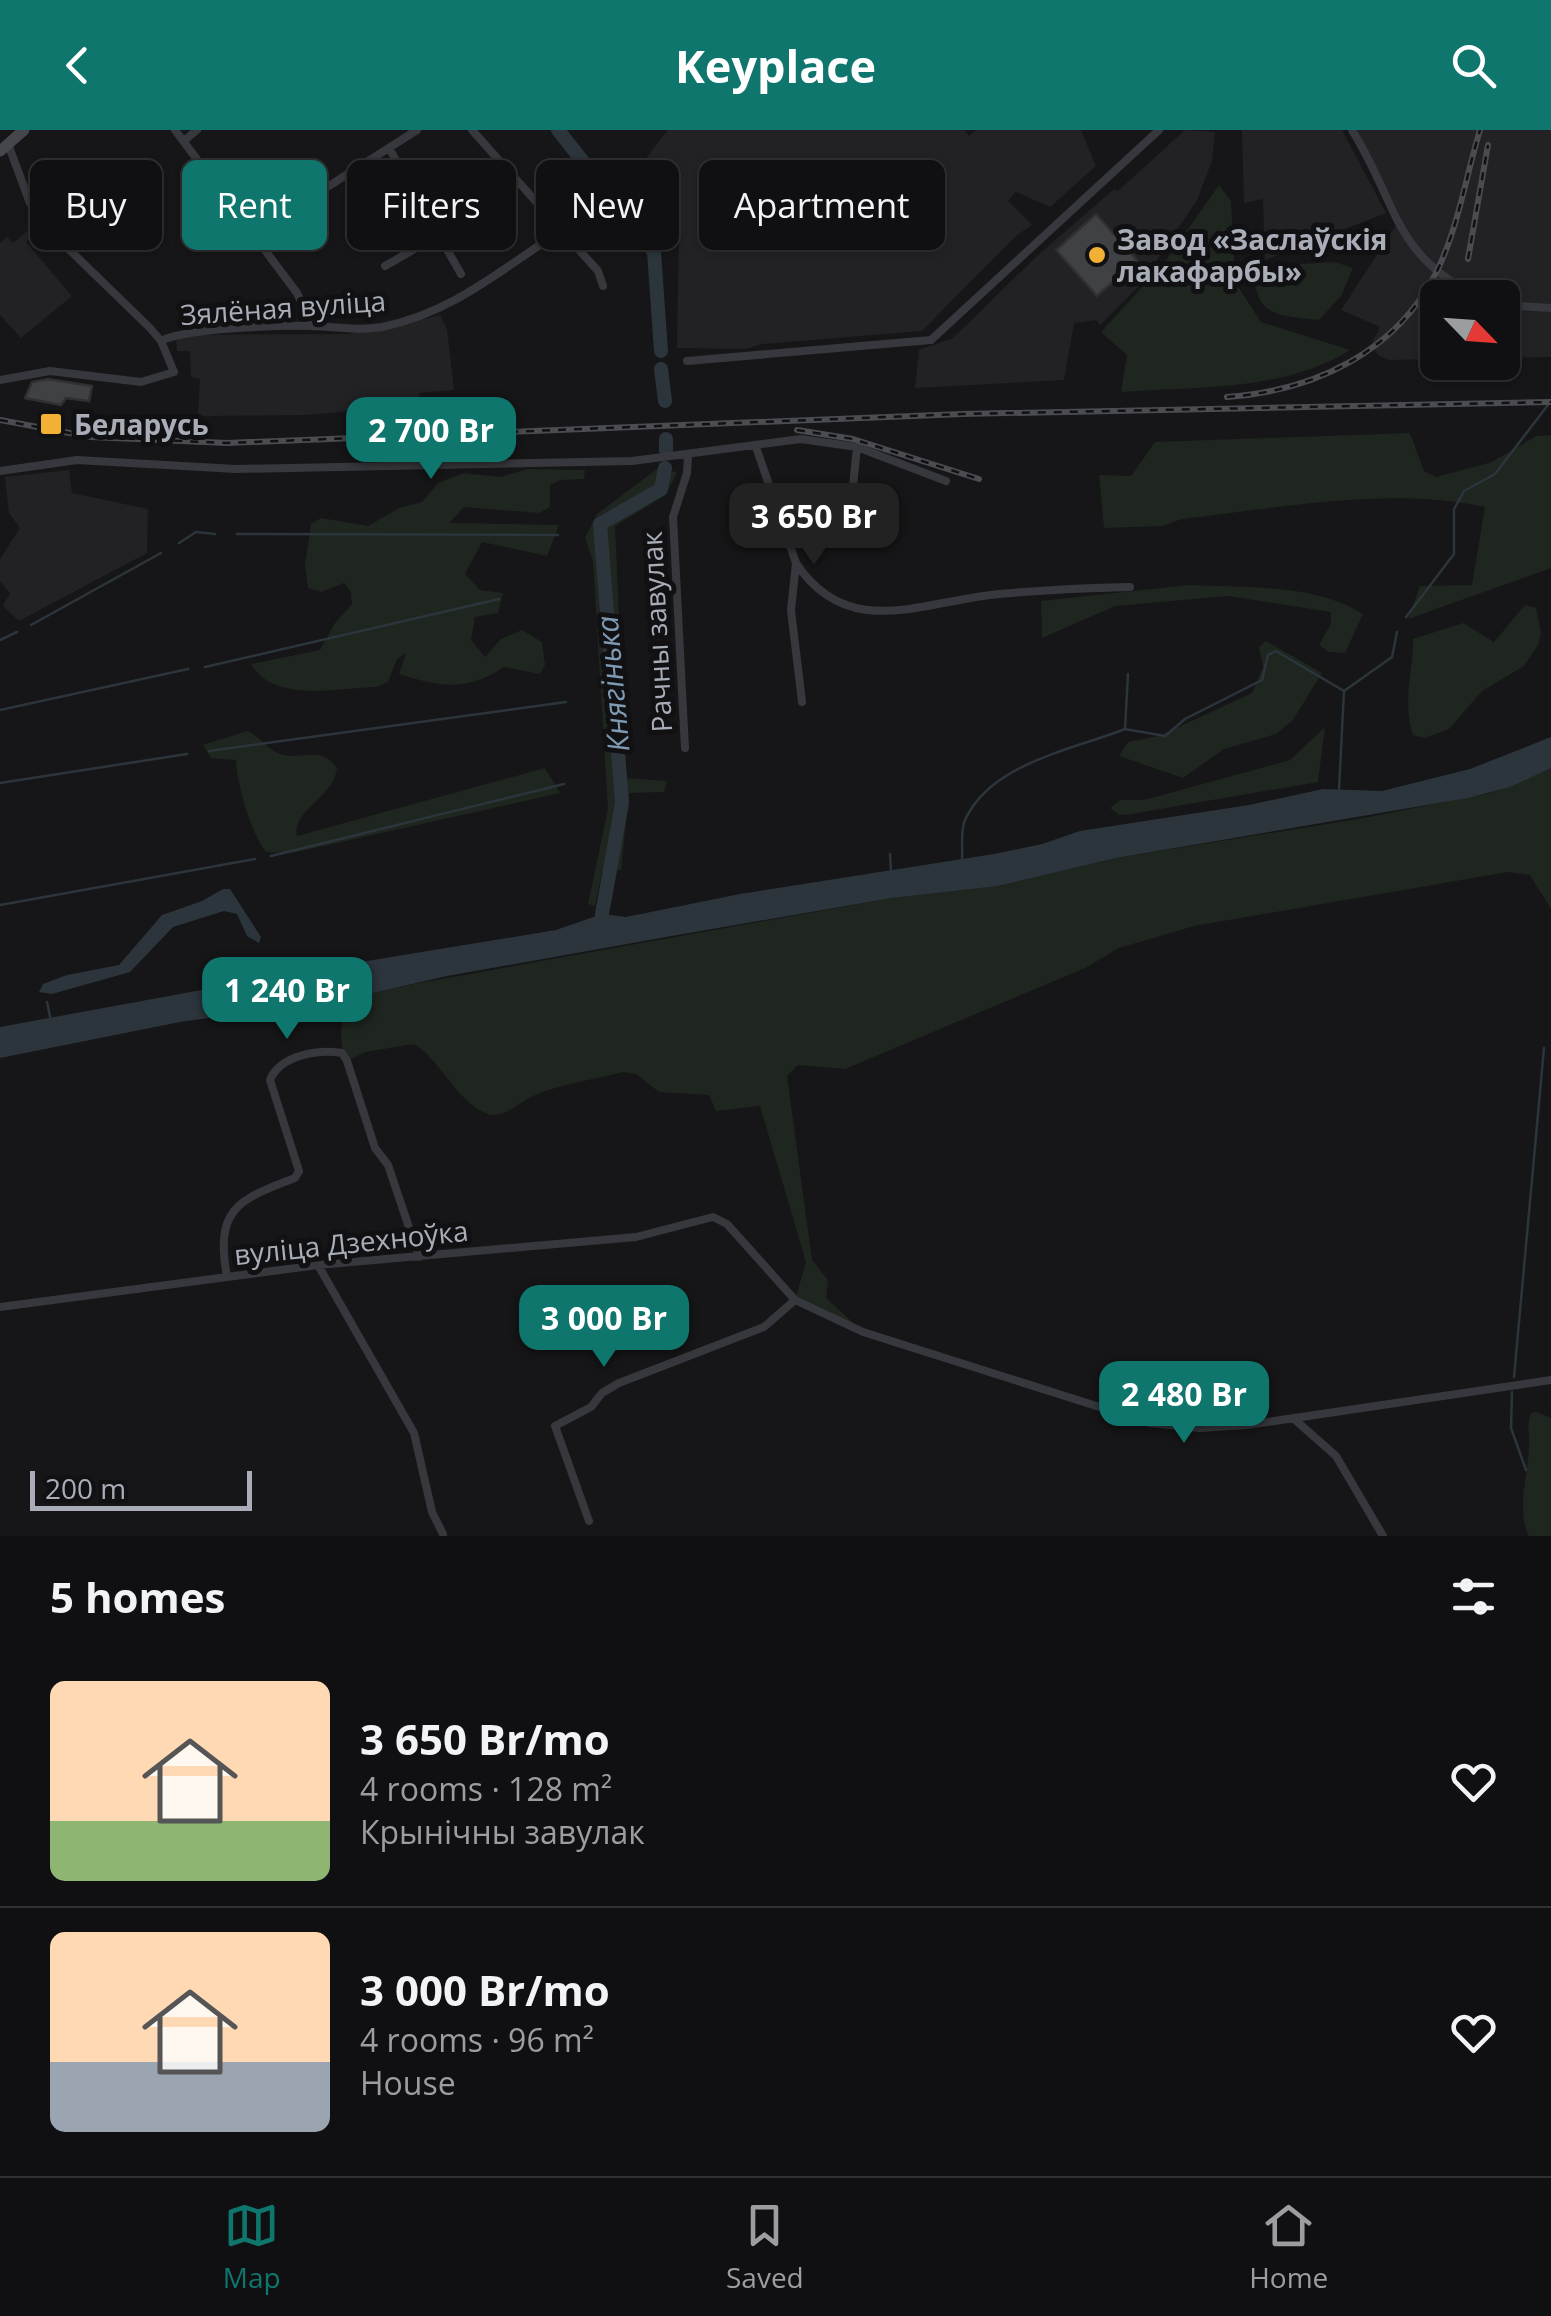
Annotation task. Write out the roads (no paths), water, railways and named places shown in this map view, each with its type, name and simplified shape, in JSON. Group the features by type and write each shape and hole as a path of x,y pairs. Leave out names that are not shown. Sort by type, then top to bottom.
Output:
{"main road":[{"path":"4,148 24,130"}],"street":[{"path":"175,130 199,160"},
{"path":"184,140 197,130"},
{"path":"327,187 417,130"},
{"path":"472,130 536,200"},
{"path":"687,361 931,340 1159,130"},
{"path":"1352,130 1404,235 1437,272 1451,280"},
{"path":"0,380 50,371 141,382 174,372 161,342 48,230 30,203 4,148"},
{"path":"389,148 396,160"},
{"name":"Зялёная вуліца","path":"161,342 184,333 313,326 342,331 380,327 458,302 536,247"},
{"path":"265,250 297,294 313,326"},
{"path":"385,266 413,250"},
{"path":"448,250 460,274"},
{"path":"580,250 598,271 603,286"},
{"path":"1520,305 1551,308"},
{"path":"0,471 78,460 236,468 632,462 802,440 857,448 946,481"},
{"path":"756,447 796,563 824,596 850,608 878,613 996,594 1130,587"},
{"path":"853,486 857,448"},
{"name":"Рачны завулак","path":"685,748 672,517 687,474 688,456"},
{"path":"796,563 791,610 802,702"},
{"path":"227,1276 221,1239 231,1216 250,1196 295,1178 300,1171 270,1080 272,1072 287,1062 323,1052 342,1053 348,1061 375,1148 388,1165 419,1256"},
{"name":"вуліца Дзехноўка","path":"0,1307 227,1276 636,1237 712,1217 727,1224 795,1300"},
{"path":"318,1266 414,1433 432,1512 443,1534"},
{"path":"589,1522 556,1426 591,1407 602,1393 619,1383 764,1327 795,1300 863,1332 1150,1423 1199,1428 1293,1418 1551,1380"},
{"path":"1293,1418 1336,1456 1383,1536"}],"waterway":[{"name":"Княгінька","path":"558,130 654,252 661,351"},
{"name":"Княгінька","path":"661,369 665,401"},
{"path":"1406,617 1454,554 1454,509 1464,491 1495,474 1551,401"},
{"name":"Княгінька","path":"666,439 666,450"},
{"name":"Княгінька","path":"603,933 602,914 622,803 600,524 661,489 665,468"},
{"path":"179,543 196,532 215,534"},
{"path":"237,534 558,535"},
{"path":"31,625 161,553"},
{"path":"205,667 499,599"},
{"path":"0,640 17,632"},
{"path":"1339,790 1344,691 1392,657 1397,632"},
{"path":"1125,729 1165,736 1185,719 1262,680 1268,655 1276,651 1344,691"},
{"path":"0,710 188,669"},
{"path":"962,859 965,820 994,785 1035,761 1125,729 1128,674"},
{"path":"209,751 566,702"},
{"path":"0,783 187,754"},
{"path":"271,856 564,784"},
{"path":"890,854 891,872"},
{"path":"0,905 255,859"},
{"path":"47,1002 51,1021"},
{"path":"1514,1377 1544,1048"},
{"path":"1512,1392 1511,1428 1526,1470"}],"railway":[{"path":"1227,397 1291,386 1321,376 1376,345 1400,324 1437,271 1456,220 1480,130"},
{"path":"1468,259 1488,145"},
{"path":"0,420 91,437 227,443 962,414 1551,402"},
{"path":"797,430 853,439 979,479"}],"place":[{"name":"Завод «Заслаўскія лакафарбы»","path":"1097,255"},
{"name":"Беларусь","path":"51,424"}]}
